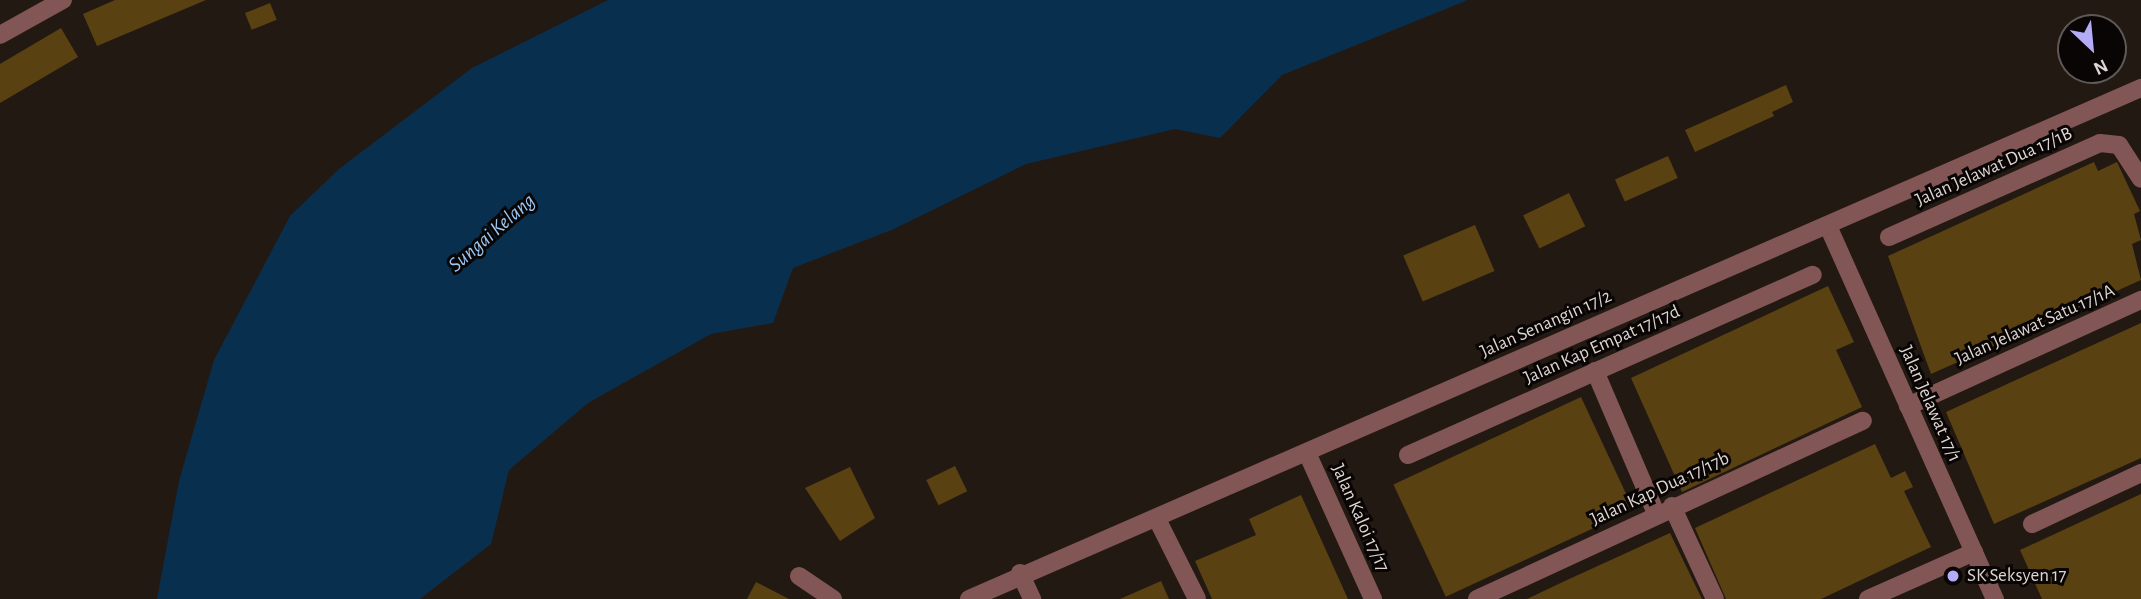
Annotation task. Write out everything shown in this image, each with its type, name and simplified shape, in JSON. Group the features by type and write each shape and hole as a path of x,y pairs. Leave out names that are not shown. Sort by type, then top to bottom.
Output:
{"street":[{"path":"0,35 63,0"},
{"name":"Jalan Senangin 17/2","path":"969,599 1020,573 1308,455 2141,88"},
{"name":"Jalan Jelawat Dua 17/1B","path":"1889,237 2100,143 2119,145 2141,179"},
{"name":"Jalan Jelawat 17/1","path":"1828,226 1995,599"},
{"name":"Jalan Kap Empat 17/17d","path":"1408,455 1813,275"},
{"name":"Jalan Jelawat Satu 17/1A","path":"1908,406 2141,300"},
{"path":"1595,371 1664,509 1715,599"},
{"name":"Jalan Kap Dua 17/17b","path":"1477,599 1664,509 1863,421"},
{"name":"Jalan Kaloi 17/17","path":"1308,455 1373,599"},
{"path":"2032,524 2141,472"},
{"path":"1157,519 1197,599"},
{"path":"1868,599 1974,552"},
{"path":"1020,573 1032,599"},
{"path":"799,576 833,599"}],"water":[{"name":"Sungai Kelang","path":"608,0 1468,0 1282,75 1220,138 1175,129 1026,164 894,229 793,268 773,323 711,334 588,403 509,470 491,544 420,599 157,599 179,481 214,360 290,216 339,169 472,68"}],"building":[{"path":"115,0 206,0 97,46 83,14"},
{"path":"270,3 277,20 252,30 245,13"},
{"path":"61,28 78,57 0,103 0,64"},
{"path":"1786,85 1793,102 1772,112 1774,116 1695,152 1685,130"},
{"path":"1668,156 1678,178 1625,202 1615,180"},
{"path":"2094,162 2098,171 2117,162 2140,211 2134,214 2141,240 2132,244 2141,280 1931,374 1888,256"},
{"path":"1569,193 1585,226 1539,249 1523,215"},
{"path":"1475,225 1495,271 1423,302 1403,255"},
{"path":"1828,286 1854,342 1836,350 1862,407 1682,492 1631,378"},
{"path":"2141,323 2141,458 1994,524 1946,412"},
{"path":"1581,397 1633,509 1446,597 1393,484"},
{"path":"1875,444 1891,478 1905,471 1913,487 1904,491 1931,547 1821,599 1726,599 1695,528"},
{"path":"955,466 967,491 939,505 926,480"},
{"path":"850,467 875,518 840,541 805,488"},
{"path":"2141,494 2141,599 2042,599 2020,550"},
{"path":"1301,495 1348,599 1212,599 1195,561 1256,535 1249,519"},
{"path":"1670,533 1702,599 1527,599 1567,580"},
{"path":"1161,581 1169,599 1120,599"},
{"path":"756,582 789,599 747,599"}],"place":[{"name":"SK Seksyen 17","path":"1953,576"}]}
